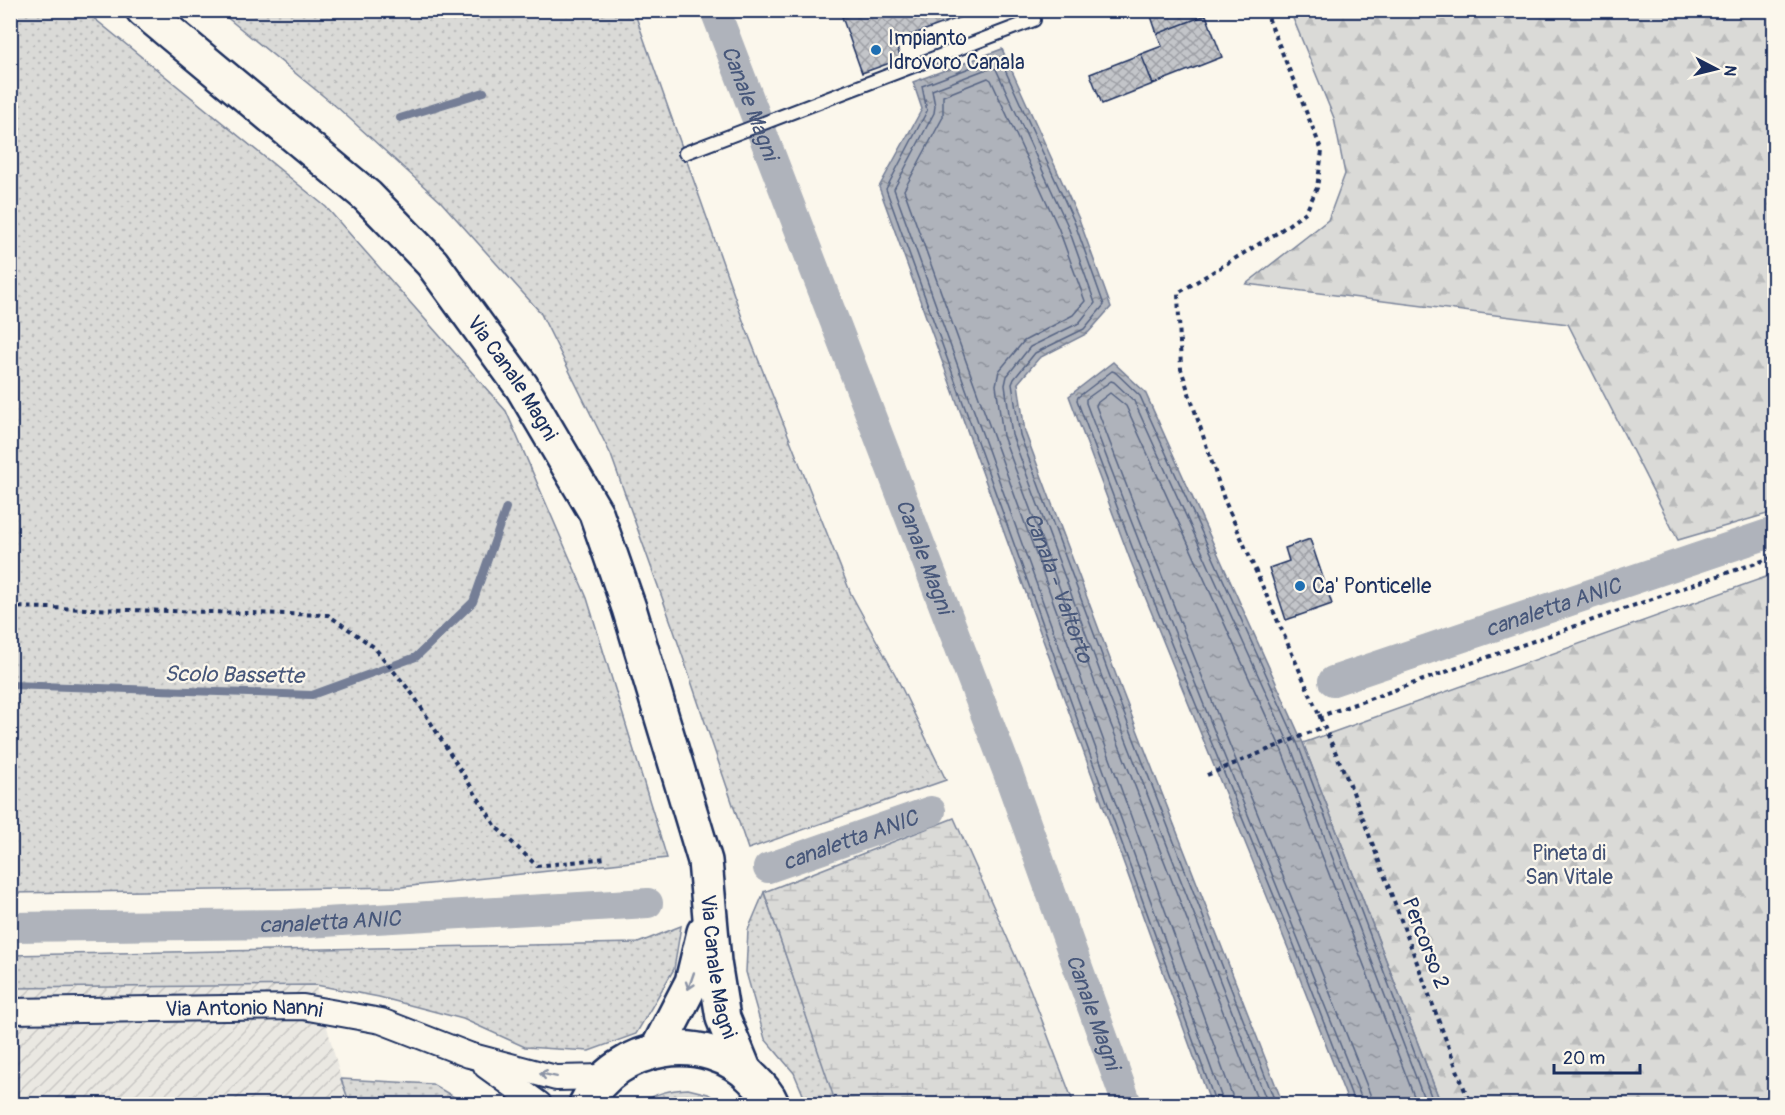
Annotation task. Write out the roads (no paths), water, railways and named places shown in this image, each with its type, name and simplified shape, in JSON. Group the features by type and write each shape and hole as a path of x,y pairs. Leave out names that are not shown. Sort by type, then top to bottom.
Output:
{"main road":[{"name":"Via Canale Magni","path":"143,10 367,196 432,263 522,387 596,513 629,608 705,861 714,962 723,1018 744,1069"},
{"name":"Via Canale Magni","path":"657,1050 692,982 704,932 705,861"},
{"path":"586,1104 606,1077 630,1060 657,1050 687,1047 717,1054 744,1069 769,1096 772,1104"}],"street":[{"name":"Via Antonio Nanni","path":"10,1011 303,1007 381,1021 469,1055 556,1078 606,1077"},
{"name":"Via Antonio Nanni","path":"469,1055 539,1104"}],"lane":[{"path":"685,153 1034,20 1031,10"}],"water":[{"name":"Canala - Valtorto","path":"1002,49 1079,219 1111,307 1088,333 1039,358 1018,383 1025,432 1122,691 1283,1104 1211,1104 879,187 922,109 913,82"},
{"path":"1113,362 1145,392 1303,743 1441,1104 1349,1104 1131,562 1069,396"}],"waterway":[{"name":"Canale Magni","path":"715,10 1008,773 1127,1104"},
{"name":"Scolo Bassette","path":"400,118 484,92"},
{"name":"Scolo Bassette","path":"10,685 312,695 416,657 473,602 506,508"},
{"name":"canaletta ANIC","path":"1333,681 1774,532"},
{"name":"canaletta ANIC","path":"768,868 931,811"},
{"name":"canaletta ANIC","path":"10,927 290,924 648,903"}],"place":[{"name":"Impianto Idrovoro Canala","path":"876,50"},
{"name":"Ca' Ponticelle","path":"1300,586"}],"park label":[{"name":"Pineta di San Vitale","path":"1569,865"}]}
